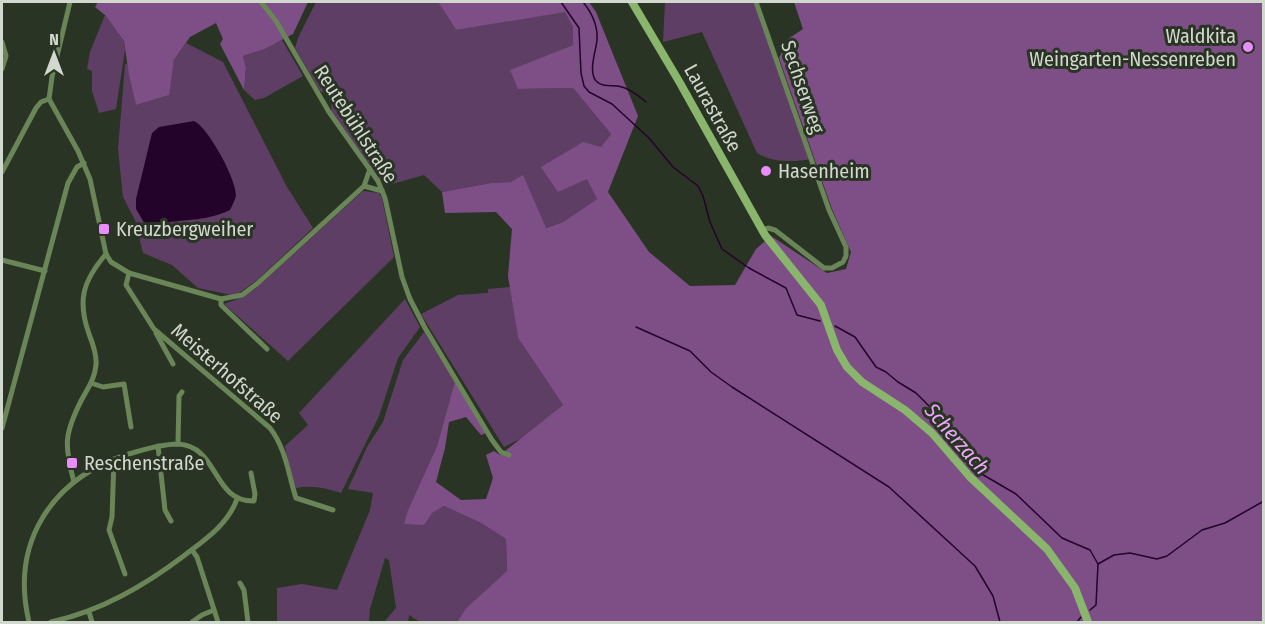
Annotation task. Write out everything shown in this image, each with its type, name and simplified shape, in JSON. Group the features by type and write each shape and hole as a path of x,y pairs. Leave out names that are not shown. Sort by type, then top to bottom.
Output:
{"street":[{"path":"70,2 52,76 50,99 90,179 106,254 111,262 129,273 220,299 242,295 364,186 370,169"},
{"name":"Reutebühlstraße","path":"261,2 276,21 329,112 370,169 382,191 402,277 414,306 492,440 501,452 509,455"},
{"name":"Laurastraße","path":"632,2 762,230 821,305 837,350 848,367 862,382 905,410 932,434 970,477 1047,549 1075,588 1088,622"},
{"name":"Sechserweg","path":"756,2 829,210 846,248 846,256 837,266 824,268 775,231 768,228 762,230"},
{"path":"2,42 6,56 2,69"},
{"path":"2,172 36,108 41,102 50,99"},
{"path":"2,428 68,183 77,167 84,163"},
{"path":"364,186 382,191"},
{"path":"74,482 67,457 66,436 75,412 95,375 96,356 82,310 82,298 90,275 106,254"},
{"path":"2,260 45,271"},
{"name":"Meisterhofstraße","path":"129,273 126,285 173,364"},
{"path":"220,299 221,305 267,348"},
{"name":"Meisterhofstraße","path":"154,329 270,428 284,450 296,498 333,510"},
{"path":"91,383 102,387 124,384 131,427"},
{"path":"178,444 179,396 182,392"},
{"path":"29,622 24,579 26,556 31,539 45,512 74,482 94,468 114,459 158,446 178,444 194,448 205,456 225,489 237,499 254,501 251,473"},
{"path":"158,446 165,510 171,521"},
{"path":"114,459 112,517 109,530 125,574"},
{"path":"51,622 89,612 130,592 164,571 218,529 229,516 237,499"},
{"path":"192,550 218,622"},
{"path":"240,583 244,590 248,622"},
{"path":"192,622 214,610"},
{"path":"89,612 92,622"}],"shaded area":[{"path":"98,2 308,2 293,34 265,49 243,56 246,68 244,90 220,44 223,39 216,23 190,37 174,60 169,95 136,105 124,41 105,15 95,7"},
{"path":"316,2 438,2 456,30 565,11 573,27 573,45 511,70 519,89 573,88 611,134 601,147 588,179 597,199 563,222 545,228 511,182 491,183 442,192 424,175 385,186 331,111 332,100 329,95 320,91 295,48"},
{"path":"438,2 589,2 596,12 638,116 608,192 649,252 690,286 735,285 756,249 771,236 827,273 846,269 851,252 832,209 779,58 788,39 803,29 794,2 1263,2 1263,622 457,622 466,608 507,571 506,539 481,523 444,506 432,513 424,525 404,524 437,446 455,381 486,433 481,435 466,417 449,422 436,482 461,500 486,499 493,478 486,455 494,451 500,455 563,405 518,338 508,276 512,229 496,212 445,213 442,192 491,183 511,182 523,175 546,228 563,222 597,199 587,179 558,192 541,167 583,142 601,147 611,134 573,88 518,89 510,70 573,45 573,27 565,12 456,30"},
{"path":"665,2 756,2 812,159 784,161 770,159 757,153 702,32 663,42"},
{"path":"105,15 124,41 125,50 116,109 99,113 92,91 92,71 87,69 90,52"},
{"path":"282,40 303,76 264,98 255,100 244,90 246,68 243,56 265,49"},
{"path":"186,43 223,62 287,187 313,228 257,280 239,293 232,295 198,288 172,265 143,253 135,220 123,197 118,149 125,65 127,63 136,105 168,95 174,60"},
{"name":"Kreuzbergweiher","path":"194,121 207,133 227,167 235,188 236,196 233,205 230,210 222,214 205,218 145,224 136,209 136,199 152,133 159,127"},
{"path":"363,191 379,193 382,198 394,257 288,361 224,304 255,289"},
{"path":"510,287 518,338 563,405 524,437 504,447 421,314 458,295 488,293 488,289"},
{"path":"405,299 420,327 398,358 379,416 341,493 319,488 296,488 290,475 285,446 308,425 299,413"},
{"path":"424,332 455,381 437,446 408,510 431,513 444,506 481,523 506,539 507,571 466,608 457,622 420,622 409,615 408,622 384,622 396,608 389,560 385,558 370,609 369,622 277,622 277,588 302,584 337,590 370,510 373,493 348,489 367,447 383,422 403,360"}],"waterway":[{"name":"Scherzach","path":"561,2 579,28 581,73 584,86 589,92 612,104 649,138 673,167 698,186 722,249 749,268 786,288 797,315 820,321"},
{"name":"Scherzach","path":"583,2 592,15 596,29 597,40 593,67 596,81 603,85 626,88 646,102"},
{"name":"Scherzach","path":"835,326 855,337 876,367 916,393 941,418 980,473 1016,494 1062,538 1090,550 1098,564 1096,605 1090,610"},
{"path":"636,327 690,351 711,372 732,387 889,487 975,566 993,596 1000,622"},
{"path":"1098,564 1114,555 1130,553 1157,559 1167,556 1202,530 1225,523 1264,501"},
{"name":"Scherzach","path":"1077,622 1081,617"}],"place":[{"name":"Waldkita Weingarten-Nessenreben","path":"1248,47"},
{"name":"Hasenheim","path":"766,171"},
{"name":"Kreuzbergweiher","path":"104,229"},
{"name":"Reschenstraße","path":"72,463"}]}
